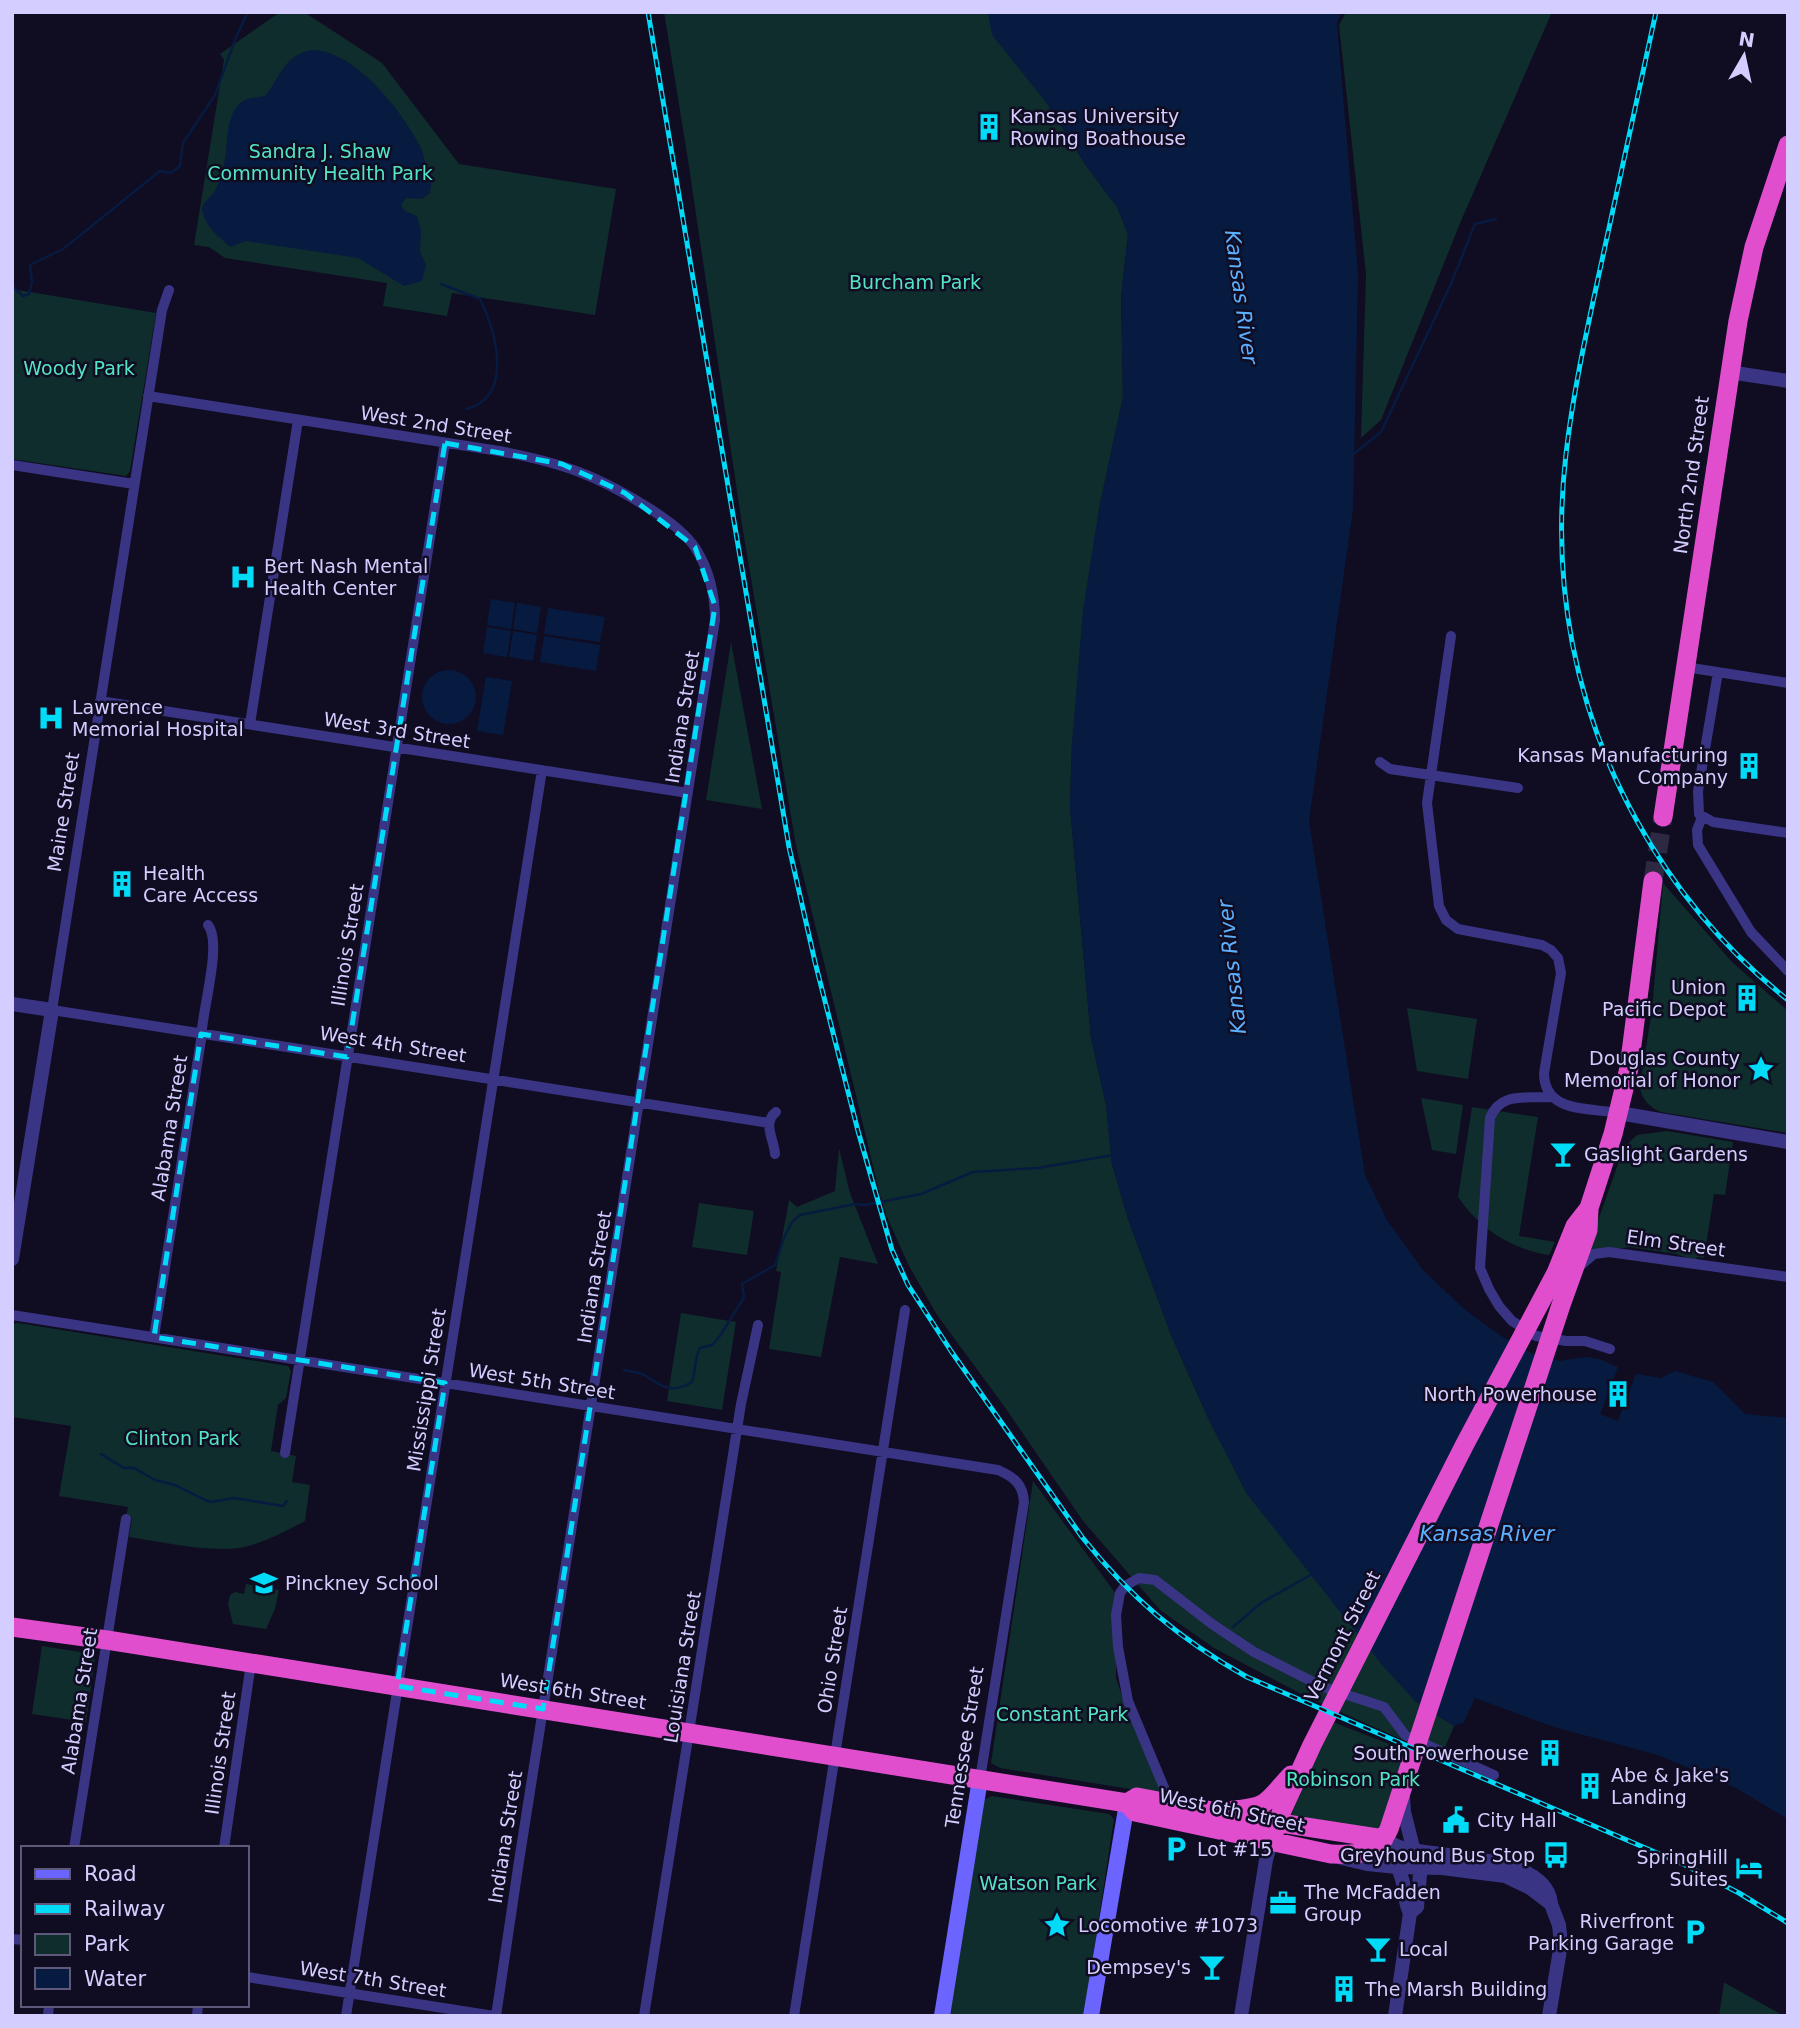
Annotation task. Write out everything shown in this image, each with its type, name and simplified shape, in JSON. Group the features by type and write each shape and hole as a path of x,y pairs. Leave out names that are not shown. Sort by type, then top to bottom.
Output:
{"highway":[{"name":"North 2nd Street","path":"1663,817 1743,293 1754,247 1788,145"},
{"path":"1552,1301 1570,1280 1588,1230 1589,1208 1619,1113 1636,1023 1653,881"},
{"path":"1384,1839 1404,1784 1564,1257 1575,1226 1589,1208"},
{"name":"Vermont Street","path":"1271,1842 1309,1752 1465,1444 1552,1301"},
{"name":"West 6th Street","path":"12,1627 1127,1803 1135,1812 1331,1854 1363,1854 1374,1849 1384,1839"},
{"path":"1215,1811 1266,1804 1309,1752"},
{"name":"West 6th Street","path":"1127,1803 1137,1797 1384,1839"}],"main road":[{"name":"Tennessee Street","path":"942,2016 980,1779"},
{"path":"1091,2016 1127,1803"}],"street":[{"name":"Maine Street","path":"12,1259 148,396 162,310 169,290"},
{"path":"1729,372 1788,382"},
{"name":"West 2nd Street","path":"148,396 534,457 580,470 610,484 659,514 695,547"},
{"path":"250,724 298,420"},
{"name":"Illinois Street","path":"285,1453 445,443"},
{"path":"12,465 134,484"},
{"name":"Indiana Street","path":"495,2016 715,620 711,584 695,547"},
{"path":"1451,636 1430,775 1427,814 1439,906 1450,924 1465,931 1542,945 1556,956 1561,973 1544,1073 1547,1089 1552,1097 1561,1105 1788,1142"},
{"path":"1685,667 1788,683"},
{"path":"1718,672 1697,809 1702,817 1713,821 1788,833"},
{"name":"West 3rd Street","path":"100,701 688,793"},
{"path":"1380,762 1390,769 1518,788"},
{"name":"Mississippi Street","path":"346,2016 542,770"},
{"path":"1702,817 1697,830 1698,845 1751,932 1788,971"},
{"name":"Alabama Street","path":"154,1337 215,948 212,930 208,925"},
{"name":"West 4th Street","path":"12,1004 769,1123"},
{"path":"1552,1097 1505,1099 1495,1106 1490,1118 1480,1268 1499,1306 1511,1321 1536,1336 1585,1341 1610,1349"},
{"path":"775,1154 769,1123 770,1116 776,1112"},
{"name":"Elm Street","path":"1570,1280 1585,1260 1604,1252 1788,1277"},
{"name":"Ohio Street","path":"794,2016 905,1310"},
{"name":"West 5th Street","path":"12,1315 998,1470 1009,1474 1020,1486"},
{"name":"Louisiana Street","path":"644,2016 737,1428 758,1325"},
{"name":"Tennessee Street","path":"980,1779 1024,1502 1020,1486"},
{"name":"Alabama Street","path":"74,1846 126,1519"},
{"path":"1170,1802 1128,1701 1119,1657 1116,1631 1118,1602 1125,1586 1139,1578 1155,1580 1254,1652 1323,1687 1384,1707 1405,1735 1494,1775"},
{"name":"Illinois Street","path":"224,1846 251,1663"},
{"path":"1404,1784 1404,1812 1420,1875 1417,1907 1410,1913"},
{"name":"West 6th Street","path":"1384,1839 1398,1846 1520,1869 1537,1879 1546,1889 1550,1894 1551,1904"},
{"name":"Vermont Street","path":"1241,2016 1271,1842"},
{"name":"West 6th Street","path":"1331,1854 1350,1861 1506,1876 1523,1883 1551,1904"},
{"path":"1395,2016 1410,1913 1406,1906 1405,1884 1398,1867"},
{"path":"1549,2016 1560,1944 1556,1914 1551,1904"},
{"name":"West 7th Street","path":"248,1977 495,2016"}],"highlighted area":[{"path":"445,443 562,464 625,493 695,547 715,606 543,1709 397,1686 445,1383 154,1337 201,1034 347,1057"}],"green space":[{"name":"Sandra J. Shaw Community Health Park","path":"280,12 304,12 382,63 459,164 616,189 595,315 452,293 447,316 383,306 387,283 225,258 209,247 194,245 224,60 220,54"},
{"name":"Burcham Park","path":"664,12 990,12 1087,167 1117,207 1128,234 1121,297 1123,397 1099,509 1072,743 1070,807 1091,1038 1106,1105 1112,1164 1128,1219 1171,1335 1209,1420 1247,1494 1415,1701 1454,1726 1441,1757 1309,1698 1214,1648 1160,1610 1083,1521 937,1315 908,1264 887,1217 796,846 742,525"},
{"path":"1346,12 1552,12 1461,221 1381,420 1361,438 1366,274 1339,25"},
{"name":"Woody Park","path":"12,289 156,313 130,471 126,476 12,459"},
{"path":"731,642 762,809 706,800"},
{"path":"1663,883 1732,962 1788,1011 1788,1133 1661,1112 1649,1105 1642,1095 1640,1086 1652,1010"},
{"path":"1407,1008 1477,1019 1468,1079 1417,1071"},
{"path":"1421,1098 1463,1105 1456,1154 1432,1150"},
{"path":"1472,1107 1538,1117 1519,1236 1555,1242 1549,1255 1522,1248 1498,1236 1476,1219 1458,1197"},
{"path":"1667,1131 1733,1142 1725,1195 1714,1194 1704,1258 1697,1257 1696,1261 1676,1254 1630,1247 1590,1252 1588,1249 1624,1147 1637,1135"},
{"path":"839,1148 850,1193 878,1264 840,1257 821,1357 769,1349 781,1272 776,1271 789,1200 797,1207 835,1191"},
{"path":"699,1203 754,1211 747,1255 692,1247"},
{"path":"681,1313 736,1322 722,1410 667,1401"},
{"name":"Clinton Park","path":"12,1324 288,1366 291,1371 286,1398 278,1405 271,1451 296,1456 292,1482 310,1485 305,1521 248,1546 226,1549 198,1548 129,1537 132,1518 126,1517 128,1507 59,1496 71,1426 12,1417"},
{"name":"Constant Park","path":"1033,1481 1116,1594 1116,1678 1161,1794 1000,1768 991,1763"},
{"path":"246,1584 279,1590 275,1609 266,1629 233,1624 228,1604 230,1595 235,1592 244,1594"},
{"path":"42,1646 87,1653 95,1659 86,1722 32,1714"},
{"name":"Robinson Park","path":"1333,1722 1407,1751 1381,1830 1291,1816 1315,1757"},
{"name":"Watson Park","path":"992,1796 1109,1814 1114,1819 1084,2016 949,2016 984,1800"},
{"path":"1725,1983 1784,2016 1719,2016"}],"water":[{"name":"Kansas River","path":"988,12 1342,12 1337,23 1358,274 1353,509 1309,821 1365,1175 1387,1220 1423,1270 1464,1309 1501,1336 1531,1353 1559,1361 1586,1357 1599,1359 1618,1367 1600,1414 1618,1421 1636,1374 1661,1378 1675,1371 1713,1382 1745,1414 1788,1418 1788,1819 1734,1787 1658,1755 1554,1727 1475,1698 1464,1722 1454,1726 1415,1701 1382,1665 1247,1494 1209,1420 1171,1335 1128,1219 1112,1164 1106,1105 1091,1038 1070,807 1072,743 1083,610 1099,509 1123,397 1121,297 1128,234 1117,207 1087,167 1048,105 992,35"},
{"path":"311,50 327,52 344,60 375,84 401,116 420,146 432,180 430,193 422,199 406,198 401,205 405,211 417,216 421,230 420,252 426,264 422,281 404,286 358,258 246,241 230,247 205,220 202,207 220,179 230,122 236,108 245,100 265,96 289,62"},
{"path":"491,599 515,603 511,629 487,625"},
{"path":"517,603 541,607 537,633 513,629"},
{"path":"548,608 605,617 600,642 544,634"},
{"path":"487,627 511,631 507,657 483,653"},
{"path":"513,631 537,635 533,661 509,657"},
{"path":"544,636 600,645 596,671 540,662"},
{"path":"449,670 468,678 476,697 468,716 449,724 430,716 422,697 430,678"},
{"path":"486,677 512,681 503,735 477,731"}],"waterway":[{"path":"12,286 23,296 29,294 32,282 30,265 63,249 160,171 171,173 180,166 183,143 215,95 248,12"},
{"path":"1352,455 1381,432 1451,284 1475,224 1496,219"},
{"path":"441,284 480,299 495,344 496,377 491,391 482,402 467,409"},
{"path":"624,1370 644,1375 668,1388 679,1388 692,1382 700,1348 712,1345 720,1336 744,1297 742,1284 775,1265 783,1240 792,1222 800,1215 921,1194 973,1172 1038,1168 1113,1155"},
{"path":"101,1454 124,1468 134,1468 155,1480 175,1485 211,1502 234,1498 283,1506 287,1501"},
{"path":"1233,1627 1261,1603 1314,1573"}],"tunnel":[{"path":"1653,881 1663,817"}],"railway":[{"path":"648,12 789,847 858,1131 892,1250 908,1285 951,1351 1082,1537 1138,1598 1199,1648 1247,1677 1685,1865 1788,1923"},
{"path":"1656,12 1572,409 1562,502 1565,597 1572,643 1597,734 1637,821 1668,871 1704,918 1744,961 1788,1000"}],"place":[{"name":"Kansas University Rowing Boathouse","path":"989,127"},
{"name":"Bert Nash Mental Health Center","path":"243,577"},
{"name":"Lawrence Memorial Hospital","path":"51,718"},
{"name":"Kansas Manufacturing Company","path":"1749,766"},
{"name":"Health Care Access","path":"122,884"},
{"name":"Union Pacific Depot","path":"1747,998"},
{"name":"Douglas County Memorial of Honor","path":"1761,1069"},
{"name":"Gaslight Gardens","path":"1563,1154"},
{"name":"North Powerhouse","path":"1618,1394"},
{"name":"Pinckney School","path":"264,1583"},
{"name":"South Powerhouse","path":"1550,1753"},
{"name":"Abe & Jake's Landing","path":"1590,1786"},
{"name":"City Hall","path":"1456,1820"},
{"name":"Lot #15","path":"1176,1849"},
{"name":"Greyhound Bus Stop","path":"1556,1855"},
{"name":"SpringHill Suites","path":"1749,1868"},
{"name":"The McFadden Group","path":"1283,1903"},
{"name":"Locomotive #1073","path":"1057,1925"},
{"name":"Riverfront Parking Garage","path":"1695,1932"},
{"name":"Local","path":"1378,1949"},
{"name":"Dempsey's","path":"1212,1967"},
{"name":"The Marsh Building","path":"1344,1989"}]}
